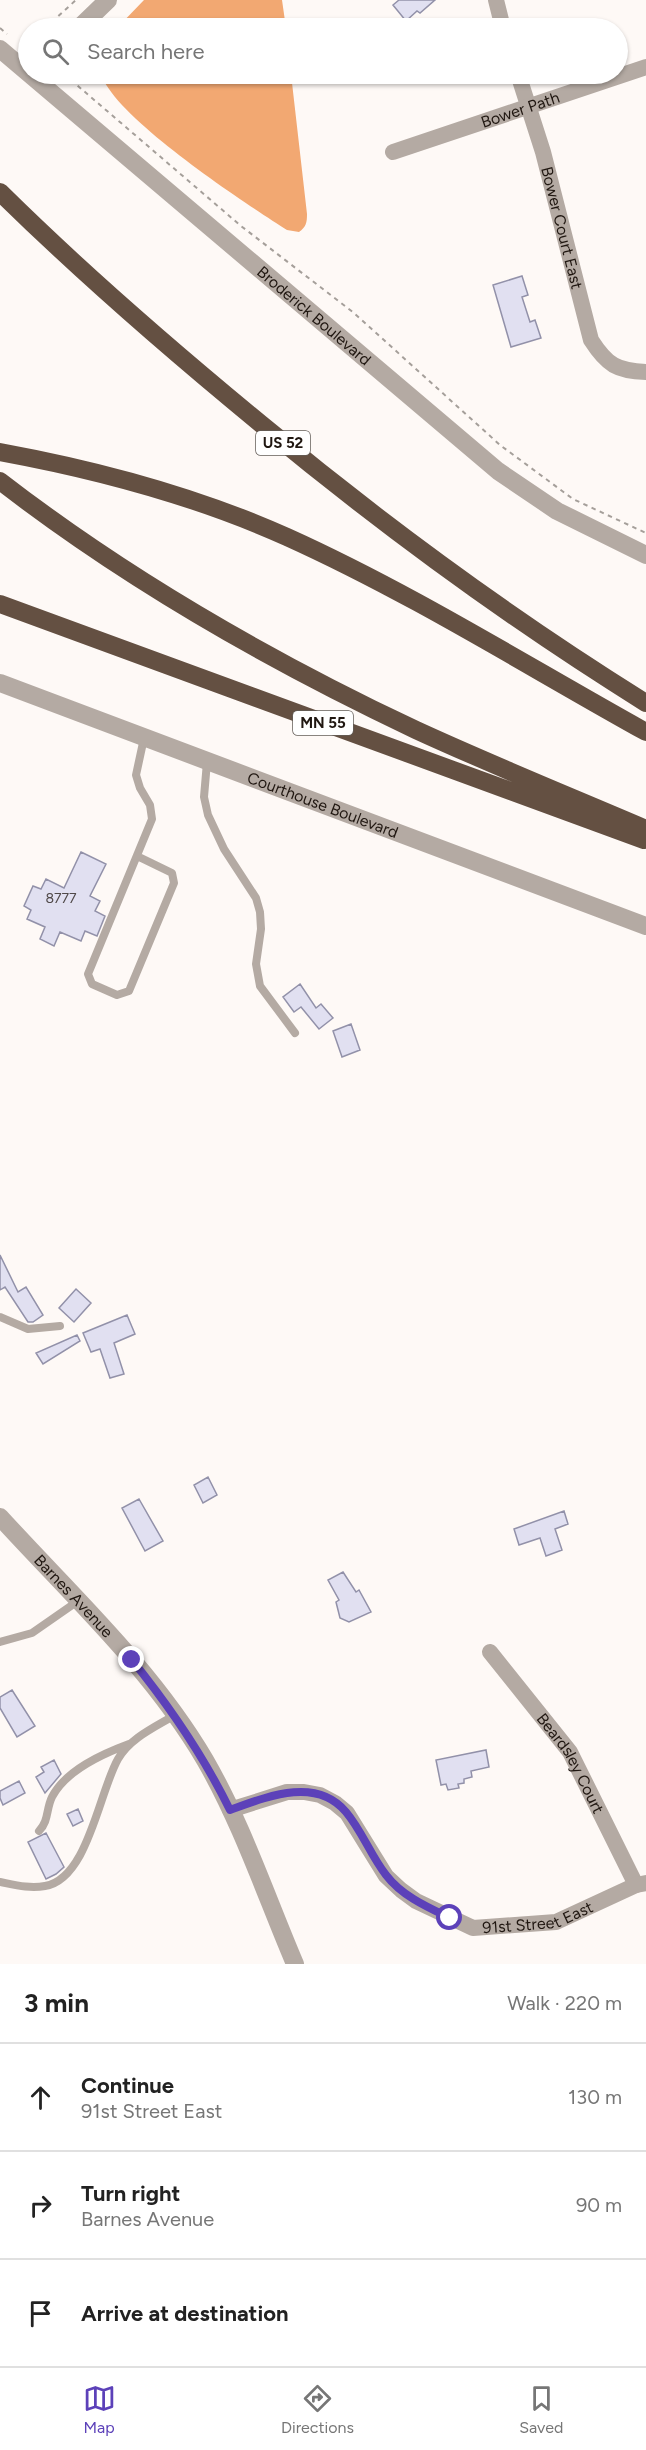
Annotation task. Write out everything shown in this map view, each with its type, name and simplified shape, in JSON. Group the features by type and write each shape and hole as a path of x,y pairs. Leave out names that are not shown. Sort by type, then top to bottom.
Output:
{"highway":[{"name":"US 52","path":"0,192 136,321 231,402 357,503 525,625 646,703"},
{"path":"0,452 105,474 224,511 286,536 344,563 646,732"},
{"path":"0,481 69,532 184,607 274,659 417,730 646,829"},
{"name":"MN 55","path":"0,604 646,841"}],"street":[{"path":"89,18 108,0"},
{"path":"496,0 500,18"},
{"name":"Broderick Boulevard","path":"0,49 18,64"},
{"name":"Bower Path","path":"628,73 646,67"},
{"name":"Broderick Boulevard","path":"43,84 498,471 557,511 646,555"},
{"name":"Bower Court East","path":"521,84 591,340 603,358 624,371 646,372"},
{"name":"Bower Path","path":"393,152 596,84"},
{"name":"Courthouse Boulevard","path":"0,683 646,927"},
{"name":"Barnes Avenue","path":"0,1517 132,1660 175,1715 205,1760 230,1810 295,1964"},
{"name":"Beardsley Court","path":"490,1652 570,1752 641,1884"},
{"name":"91st Street East","path":"230,1810 287,1792 304,1792 328,1799 346,1813 386,1876 401,1890 416,1901 473,1928 556,1922 641,1884"}],"lane":[{"path":"137,856 172,873 174,883 129,991 117,995 92,984 88,974 152,819 150,805 136,775 144,738"},
{"path":"207,762 204,797 208,815 224,849 256,898 260,912 261,928 256,964 260,986 295,1033"},
{"path":"0,1317 28,1329 60,1326"},
{"path":"0,1642 32,1633 78,1601"},
{"path":"39,1832 45,1824 52,1798 64,1781 84,1766 129,1743 175,1715"},
{"path":"0,1882 30,1887 48,1886 64,1878 72,1869 87,1838 117,1760 129,1743"}],"path":[{"path":"56,18 76,0"},
{"path":"76,84 241,226 354,313 500,445 573,499 646,533"}],"shaded area":[{"path":"144,0 282,0 285,18 127,18"},
{"path":"107,84 292,84 307,214 303,228 299,232 287,230 213,180 155,136 111,92"}],"building":[{"path":"399,0 435,0 420,13 417,11 409,18 404,18 393,5"},
{"path":"522,276 528,295 522,297 530,322 535,320 541,338 511,347 493,285"},
{"path":"81,852 106,864 90,896 100,901 95,911 105,916 97,936 85,931 81,941 60,932 54,946 40,939 45,927 27,919 31,910 24,906 33,886 41,889 46,879 64,888"},
{"path":"300,984 316,1008 321,1004 333,1018 319,1029 301,1007 294,1012 283,997"},
{"path":"351,1024 360,1050 342,1057 333,1031"},
{"path":"0,1255 18,1292 26,1287 43,1315 33,1322 28,1322 5,1287 0,1290"},
{"path":"76,1289 91,1303 74,1322 59,1308"},
{"path":"127,1315 135,1334 114,1343 124,1374 110,1378 100,1349 91,1352 83,1333"},
{"path":"77,1335 80,1341 43,1364 36,1353"},
{"path":"208,1477 217,1495 203,1503 194,1485"},
{"path":"139,1499 163,1541 145,1551 122,1508"},
{"path":"564,1511 568,1524 555,1529 562,1550 546,1556 540,1538 519,1545 514,1529"},
{"path":"343,1572 356,1592 359,1590 371,1612 349,1622 340,1618 336,1602 339,1600 328,1580"},
{"path":"12,1690 35,1726 17,1737 0,1708 0,1697"},
{"path":"486,1750 489,1767 471,1771 472,1777 458,1784 459,1788 448,1790 446,1784 441,1785 436,1760"},
{"path":"54,1760 61,1774 45,1793 36,1777 44,1772 41,1767"},
{"path":"19,1781 25,1793 3,1805 0,1791"},
{"path":"78,1809 83,1821 73,1826 67,1814"},
{"path":"46,1833 64,1867 46,1879 28,1842"}],"route":[{"path":"132,1660 162,1696 205,1760 230,1810 287,1792 320,1795 335,1803 346,1813 386,1876 416,1901 450,1918"}]}
